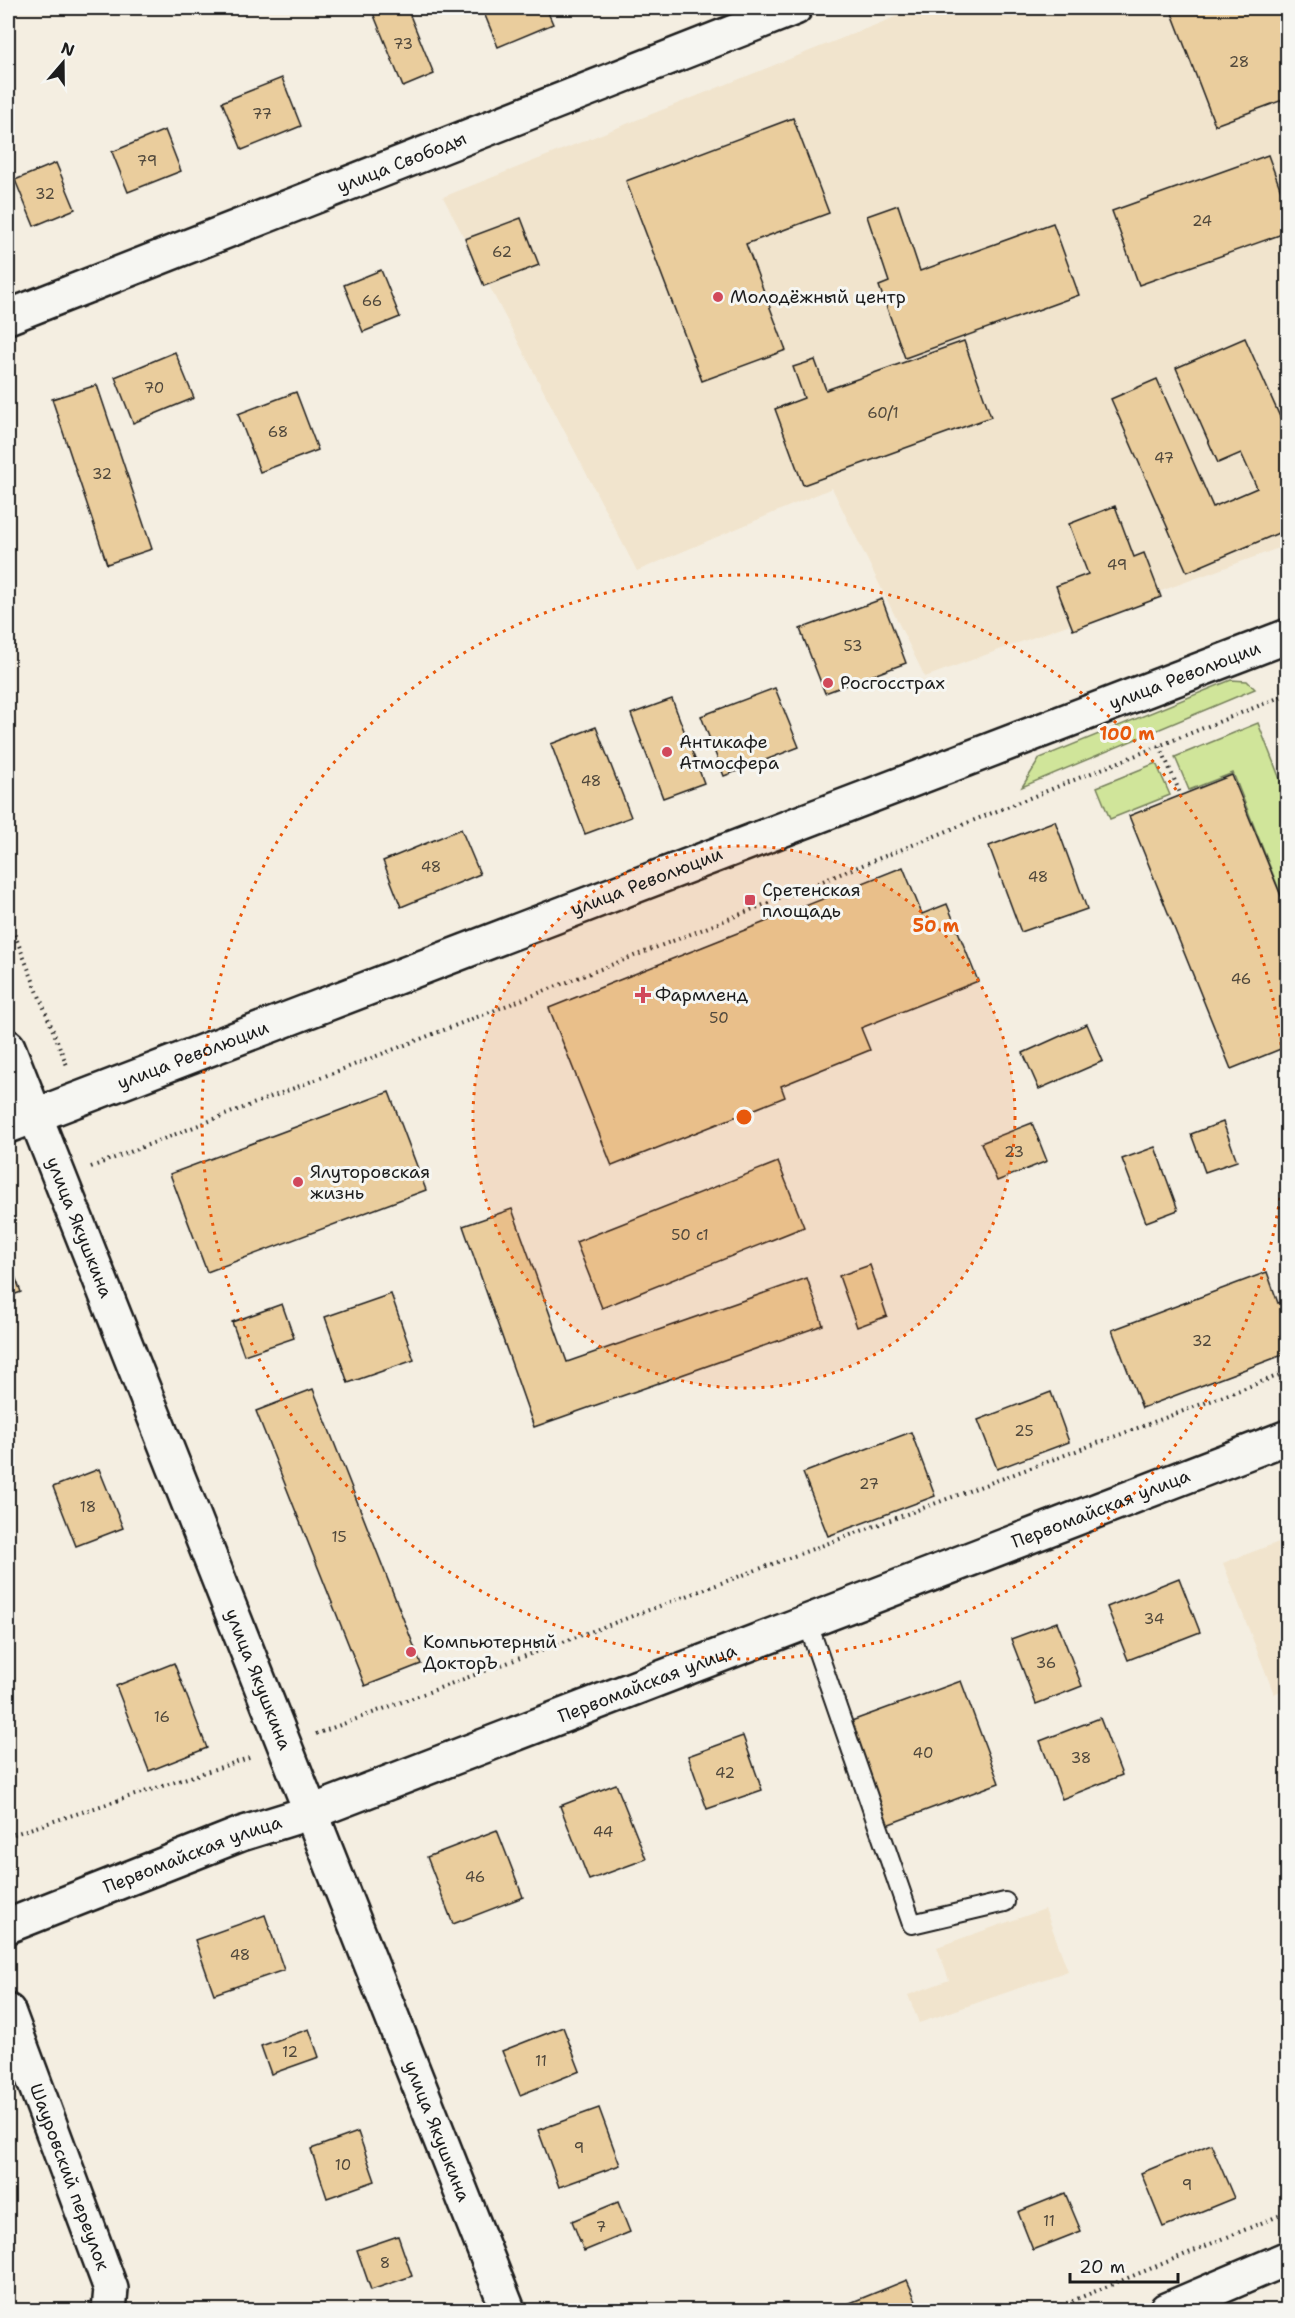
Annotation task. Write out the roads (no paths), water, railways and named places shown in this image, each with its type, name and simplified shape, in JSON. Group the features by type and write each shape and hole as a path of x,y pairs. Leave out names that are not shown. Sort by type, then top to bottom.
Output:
{"street":[{"name":"улица Свободы","path":"8,317 795,8"},
{"name":"улица Революции","path":"21,1122 1286,642"},
{"name":"улица Якушкина","path":"8,1047 21,1122 58,1180 312,1812 508,2310"},
{"name":"Первомайская улица","path":"8,1926 241,1834 312,1812 1287,1437"},
{"name":"Шауровский переулок","path":"8,2011 111,2289 109,2310"},
{"path":"1166,2310 1287,2258"}],"lane":[{"path":"807,1621 912,1924 1005,1902"}],"place":[{"name":"Молодёжный центр","path":"718,297"},
{"name":"Росгосстрах","path":"828,683"},
{"name":"Антикафе Атмосфера","path":"667,752"},
{"name":"Сретенская площадь","path":"750,900"},
{"name":"Фармленд","path":"643,995"},
{"name":"Ялуторовская жизнь","path":"298,1182"},
{"name":"Компьютерный ДокторЪ","path":"411,1652"}]}
